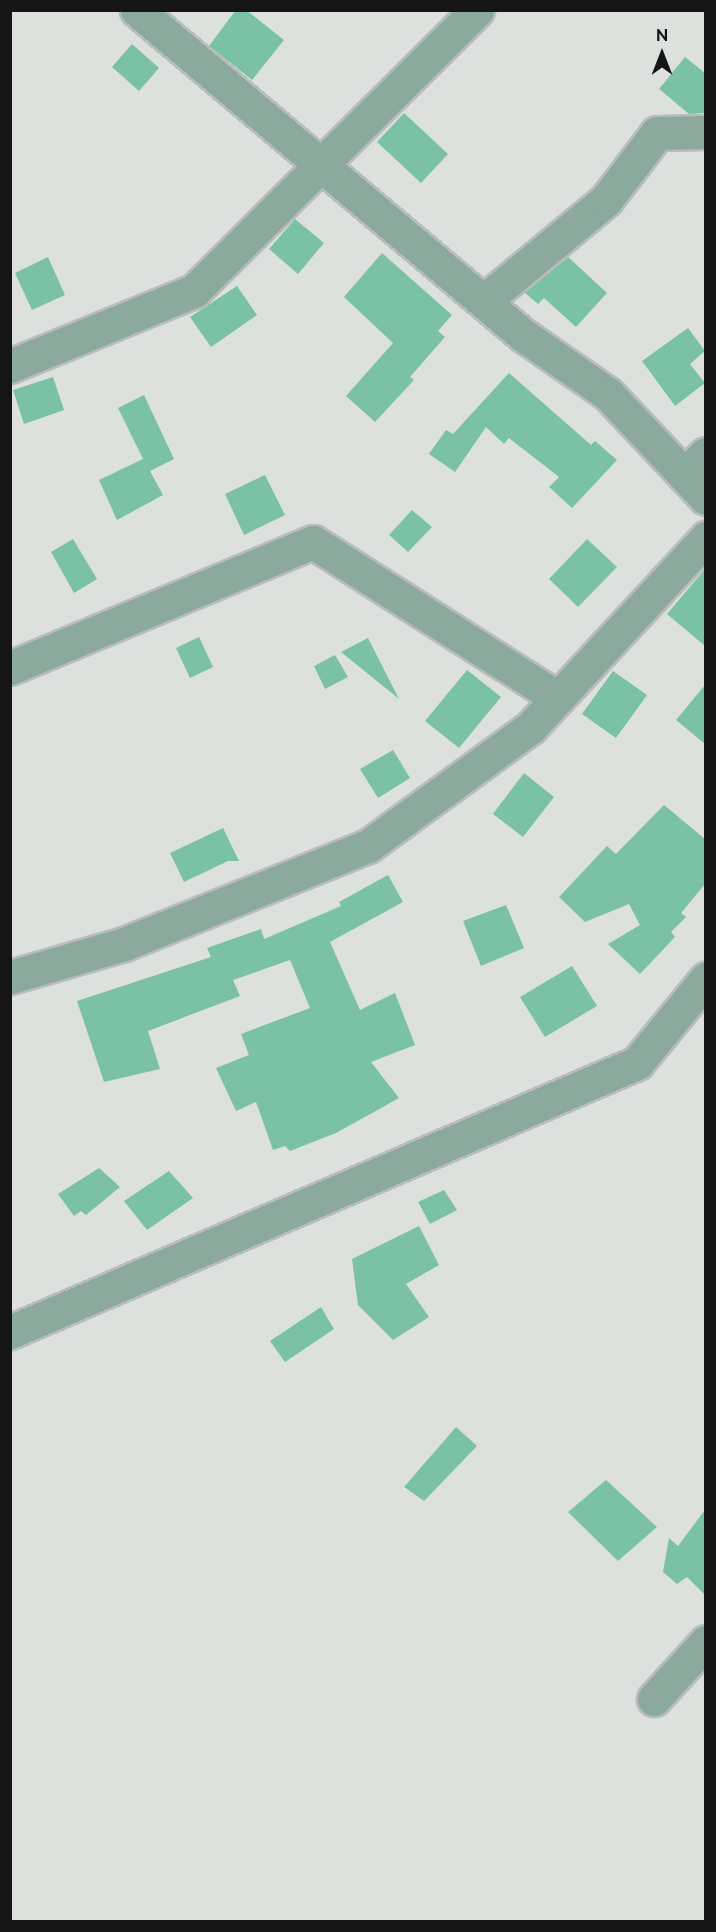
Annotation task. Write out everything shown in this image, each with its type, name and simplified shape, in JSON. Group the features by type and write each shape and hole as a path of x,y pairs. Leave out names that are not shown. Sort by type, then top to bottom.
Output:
{"street":[{"path":"137,10 323,164 523,335 608,394 698,476"},
{"path":"10,366 194,291 477,10"},
{"path":"483,301 606,200 657,133 705,132"},
{"path":"10,977 124,944 368,846 531,727 705,538"},
{"path":"10,668 313,542 558,698"},
{"path":"10,1332 637,1064 705,980"},
{"path":"654,1699 705,1642"}],"building":[{"path":"236,10 246,10 284,40 252,80 209,46"},
{"path":"132,44 159,68 139,91 112,67"},
{"path":"685,57 705,73 705,113 689,114 659,89"},
{"path":"404,113 448,154 421,183 377,142"},
{"path":"295,219 324,243 298,274 269,249"},
{"path":"382,253 452,315 438,331 445,337 410,377 414,380 375,422 346,396 393,343 344,297"},
{"path":"567,256 607,293 576,327 544,298 538,304 524,292"},
{"path":"48,257 65,295 32,310 15,273"},
{"path":"237,286 257,315 211,347 190,317"},
{"path":"688,328 705,351 690,364 705,383 675,406 642,361"},
{"path":"509,373 591,445 595,441 617,460 572,508 549,487 559,477 509,438 504,444 486,427 455,472 429,454 446,430 453,434"},
{"path":"53,377 64,410 24,424 13,390"},
{"path":"144,395 174,459 150,471 163,495 117,520 99,480 143,459 118,408"},
{"path":"265,475 285,515 244,535 225,494"},
{"path":"412,510 432,527 408,552 389,535"},
{"path":"73,539 97,579 74,593 51,552"},
{"path":"587,539 617,567 578,607 549,579"},
{"path":"705,569 705,646 667,614"},
{"path":"199,637 213,667 190,678 176,648"},
{"path":"368,638 399,699 341,652"},
{"path":"335,655 348,677 325,689 314,666"},
{"path":"467,670 501,697 459,748 425,721"},
{"path":"613,671 647,695 616,738 582,714"},
{"path":"705,685 705,744 676,720"},
{"path":"393,750 410,778 378,798 360,769"},
{"path":"524,773 554,797 523,837 493,814"},
{"path":"664,805 705,839 705,884 681,913 686,917 671,932 675,937 640,974 608,944 640,925 629,904 585,922 559,897 607,846 616,854"},
{"path":"223,828 239,861 228,861 184,882 170,853"},
{"path":"388,875 403,902 330,942 360,1010 395,993 415,1045 371,1062 399,1098 336,1133 290,1151 285,1146 273,1150 256,1102 236,1111 216,1068 249,1055 241,1034 310,1008 290,960 233,980 240,996 148,1031 160,1069 104,1082 77,1001 211,957 207,948 261,929 264,939 341,906 339,902"},
{"path":"506,905 524,948 481,966 463,921"},
{"path":"572,966 597,1006 545,1037 520,997"},
{"path":"99,1168 120,1187 86,1215 81,1211 74,1216 58,1194"},
{"path":"169,1171 193,1198 147,1230 124,1201"},
{"path":"444,1190 457,1210 430,1224 418,1202"},
{"path":"419,1226 439,1265 406,1284 429,1317 393,1340 358,1305 352,1259"},
{"path":"321,1307 334,1329 285,1362 270,1341"},
{"path":"456,1427 477,1446 424,1501 404,1487"},
{"path":"606,1480 657,1527 618,1561 568,1512"},
{"path":"705,1510 705,1595 687,1577 677,1584 663,1572 669,1538 678,1546"}]}
